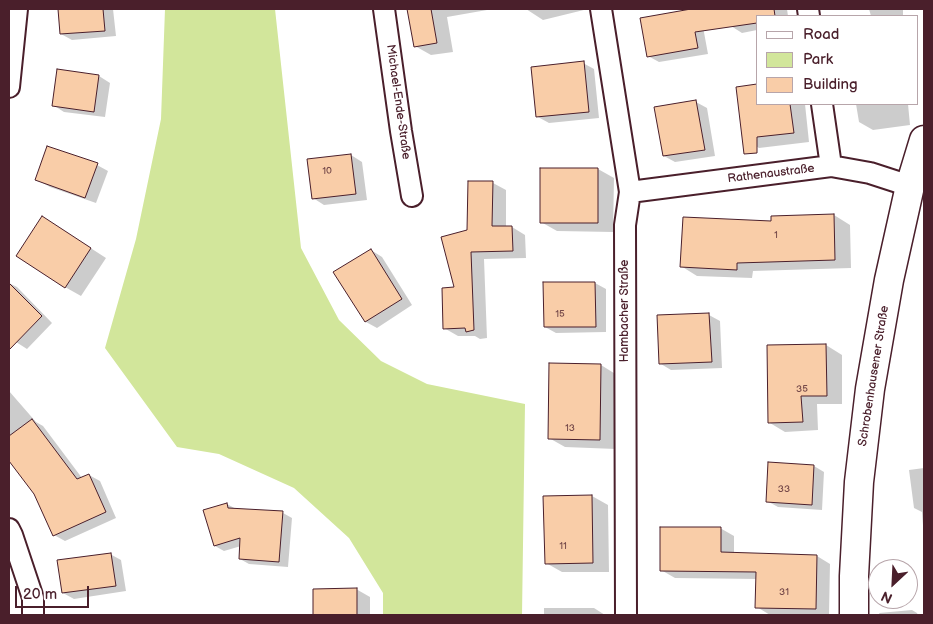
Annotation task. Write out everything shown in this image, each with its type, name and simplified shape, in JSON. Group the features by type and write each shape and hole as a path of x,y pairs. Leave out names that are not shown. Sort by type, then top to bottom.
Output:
{"street":[{"path":"9,87 17,9"},
{"name":"Michael-Ende-Straße","path":"384,9 412,196"},
{"name":"Hambacher Straße","path":"601,9 630,192 625,225 626,615"},
{"path":"822,105 832,166"},
{"name":"Schrobenhausener Straße","path":"854,615 859,482 870,389 889,280 910,186 924,140"},
{"name":"Rathenaustraße","path":"630,192 832,166 870,173 910,186"},
{"path":"9,529 33,598 33,615"}],"green space":[{"path":"165,9 275,9 301,248 339,320 381,361 427,384 525,404 522,615 383,615 383,593 349,538 294,488 219,454 177,447 105,348 136,239 161,119"}],"building":[{"path":"58,9 103,9 105,31 60,34"},
{"path":"407,9 431,9 437,43 414,47"},
{"path":"691,9 774,9 775,15 756,15 756,23 695,32 698,48 647,57 640,18"},
{"path":"584,61 589,112 536,117 531,67"},
{"path":"57,69 99,75 94,112 52,106"},
{"path":"756,84 756,105 790,105 794,133 757,137 757,153 744,154 736,87"},
{"path":"696,100 705,150 663,156 654,107"},
{"path":"47,146 98,163 85,198 35,180"},
{"path":"351,154 356,194 312,199 307,159"},
{"path":"540,168 598,168 598,223 540,223"},
{"path":"468,181 493,181 492,226 512,226 513,251 471,252 474,330 466,332 465,328 443,329 442,288 454,287 441,237 467,230"},
{"path":"834,214 835,260 737,263 737,270 680,267 683,217 771,221 771,216"},
{"path":"42,216 91,248 65,288 16,256"},
{"path":"371,249 402,299 365,322 333,272"},
{"path":"543,282 595,282 596,327 544,327"},
{"path":"9,283 42,316 9,350"},
{"path":"709,313 712,362 659,364 657,315"},
{"path":"826,344 827,396 801,396 803,422 768,423 767,345"},
{"path":"549,363 601,364 600,440 548,439"},
{"path":"32,419 77,479 89,474 106,512 53,536 34,494 9,461 9,436"},
{"path":"768,462 814,465 812,505 766,502"},
{"path":"592,495 593,563 545,564 543,496"},
{"path":"227,503 228,508 283,511 279,562 239,559 240,538 214,546 203,510"},
{"path":"660,527 721,527 721,552 817,555 816,609 755,608 756,572 660,571"},
{"path":"111,553 116,586 62,593 57,560"},
{"path":"357,588 357,615 313,615 313,589"}]}
